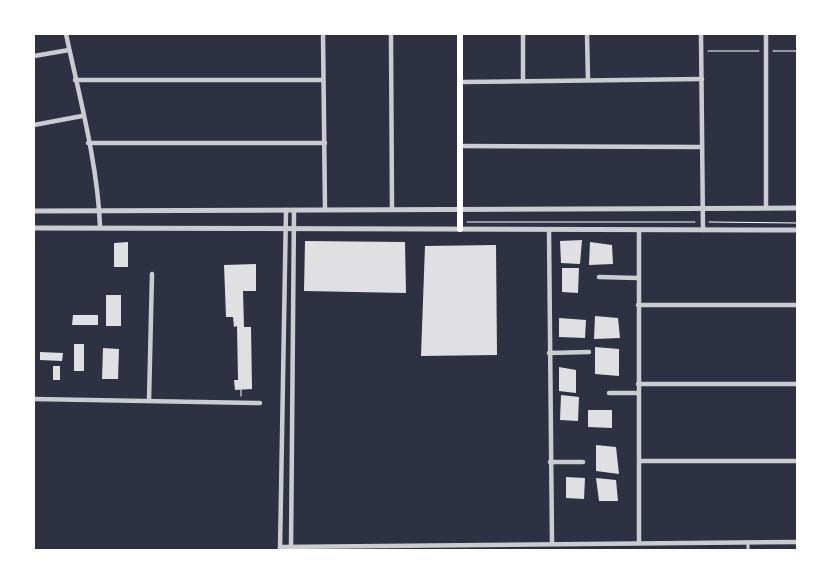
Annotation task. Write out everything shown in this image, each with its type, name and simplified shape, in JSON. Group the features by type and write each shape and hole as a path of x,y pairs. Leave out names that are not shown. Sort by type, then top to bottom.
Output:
{"main road":[{"path":"460,34 460,229"}],"street":[{"path":"66,34 88,143 100,227"},
{"path":"323,34 326,210"},
{"path":"391,34 392,210"},
{"path":"523,34 523,80"},
{"path":"588,34 588,80"},
{"path":"701,34 703,230"},
{"path":"766,34 766,208"},
{"path":"34,56 70,50"},
{"path":"460,82 702,79"},
{"path":"75,80 324,80"},
{"path":"34,125 82,116"},
{"path":"88,143 325,143"},
{"path":"460,146 702,147"},
{"path":"34,211 797,208"},
{"path":"286,210 280,548 423,544 797,542"},
{"path":"291,548 294,210"},
{"path":"34,228 797,230"},
{"path":"548,230 548,353 552,543"},
{"path":"638,230 639,542"},
{"path":"149,401 152,274"},
{"path":"599,278 638,278"},
{"path":"638,305 797,305"},
{"path":"548,353 589,352"},
{"path":"638,384 797,384"},
{"path":"609,393 638,392"},
{"path":"34,399 260,403"},
{"path":"639,461 797,461"},
{"path":"550,462 583,462"},
{"path":"748,542 748,550"},
{"path":"697,543 697,550"},
{"path":"423,544 423,550"},
{"path":"475,544 475,550"},
{"path":"534,544 535,550"}],"path":[{"path":"701,51 797,51"}],"building":[{"path":"582,240 580,264 561,263 560,241"},
{"path":"305,241 405,242 406,293 304,291"},
{"path":"128,242 128,267 114,267 114,243"},
{"path":"590,242 612,245 613,264 589,265"},
{"path":"496,245 497,355 421,356 425,246"},
{"path":"256,264 256,291 243,291 244,327 251,327 252,389 235,390 234,380 238,380 237,326 234,327 233,317 226,317 224,265"},
{"path":"562,268 579,268 578,293 562,292"},
{"path":"106,295 121,295 121,326 106,326"},
{"path":"73,315 98,315 98,325 72,325"},
{"path":"595,316 618,318 620,338 594,339"},
{"path":"559,318 586,320 585,338 559,337"},
{"path":"74,344 84,344 84,371 74,371"},
{"path":"595,347 619,349 619,376 595,374"},
{"path":"103,348 119,349 118,379 102,379"},
{"path":"40,352 63,353 62,361 40,360"},
{"path":"53,366 60,366 60,380 53,380"},
{"path":"559,367 576,370 576,393 559,391"},
{"path":"561,395 579,397 578,421 560,420"},
{"path":"588,410 612,410 612,428 588,427"},
{"path":"596,445 616,447 619,474 596,471"},
{"path":"566,477 585,478 584,499 566,498"},
{"path":"596,478 616,480 618,501 599,501"}]}
